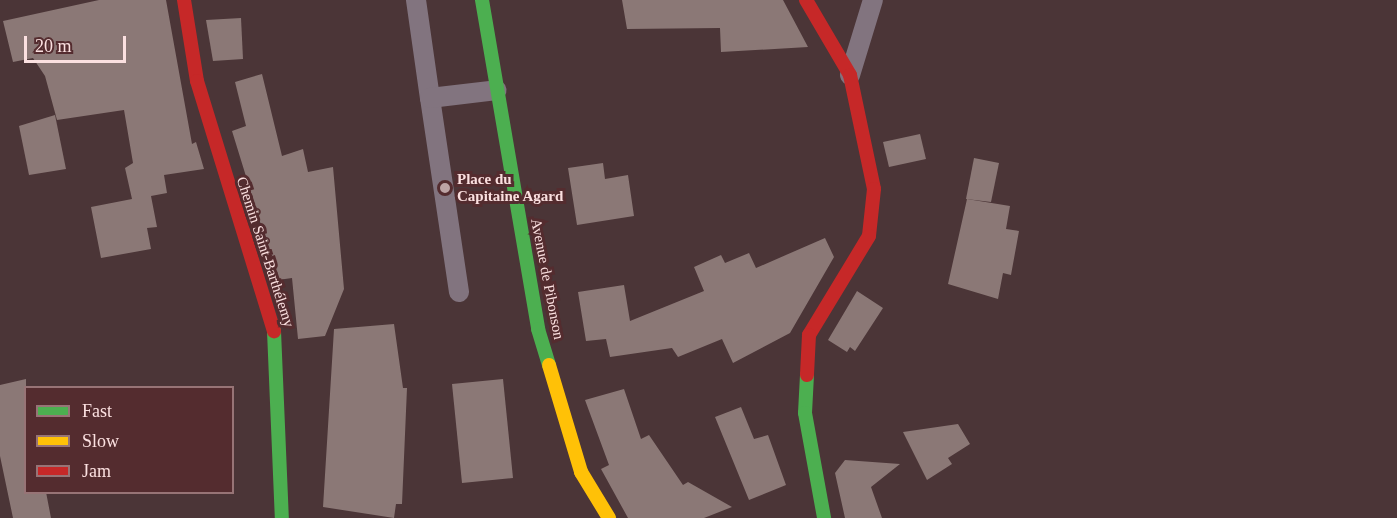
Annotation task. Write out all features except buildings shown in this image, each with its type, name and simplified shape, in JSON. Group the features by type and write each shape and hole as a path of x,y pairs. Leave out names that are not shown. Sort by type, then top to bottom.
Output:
{"street":[{"name":"Chemin Saint-Barthélemy","path":"184,0 197,81 275,333 282,518"},
{"name":"Avenue de Pibonson","path":"482,0 537,329 555,395 581,472 609,518"},
{"path":"806,0 850,75 874,189 869,236 810,335 806,413 824,518"}],"lane":[{"path":"416,0 459,292"},
{"path":"850,75 873,0"},
{"path":"430,98 497,90"}],"traffic: fast":[{"path":"482,0 538,329 549,365"},
{"path":"274,331 282,518"},
{"path":"807,375 805,413 824,518"}],"traffic: slow":[{"path":"549,365 581,472 609,518"}],"traffic: jam":[{"path":"184,0 197,81 274,331"},
{"path":"806,0 850,75 874,189 869,236 809,335 807,375"}],"place":[{"name":"Place du Capitaine Agard","path":"445,188"}]}
